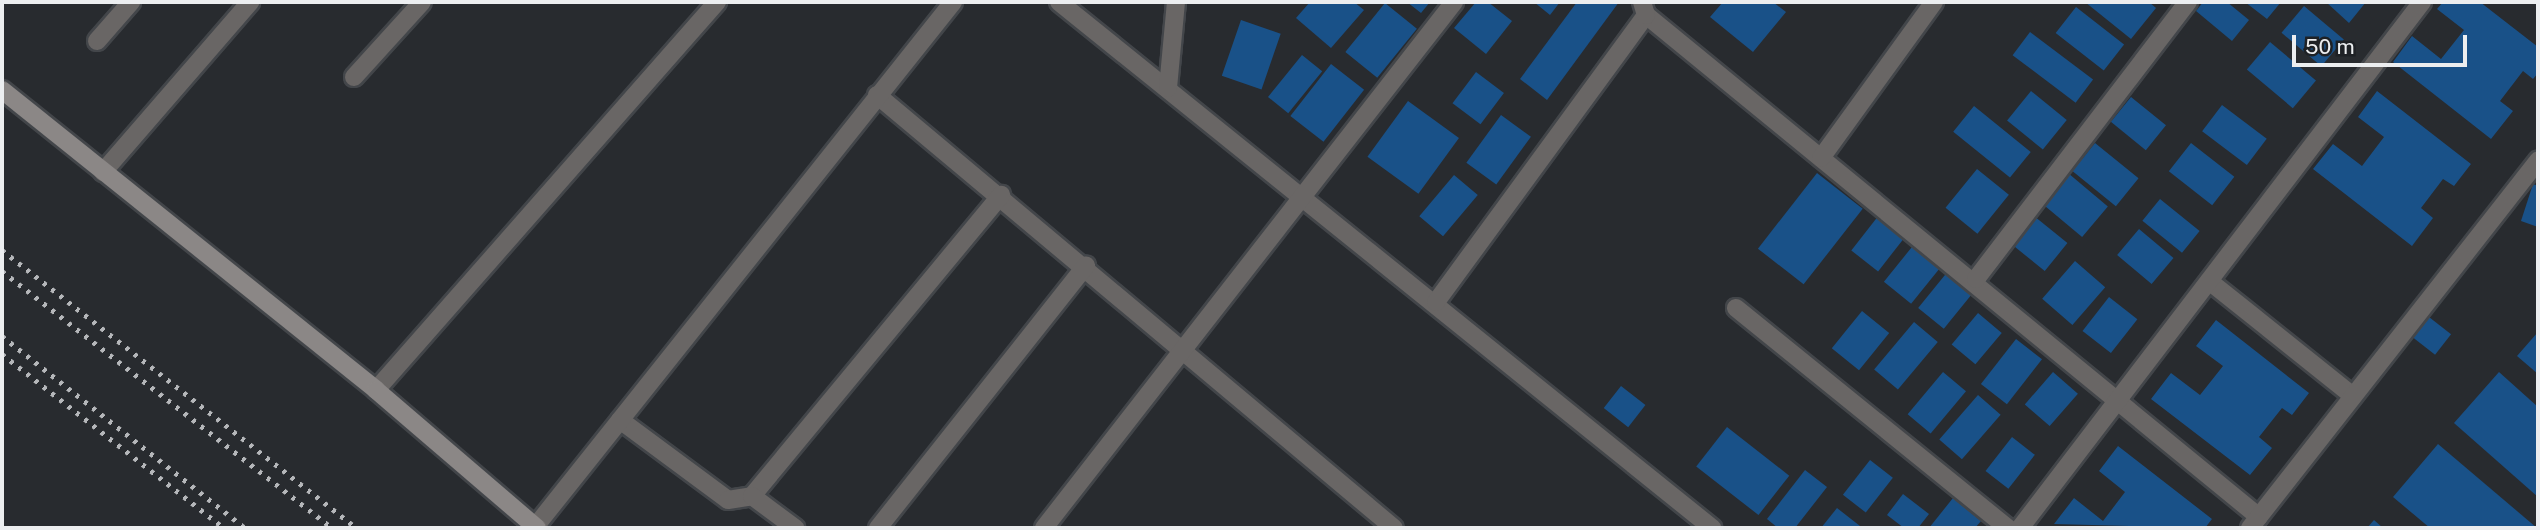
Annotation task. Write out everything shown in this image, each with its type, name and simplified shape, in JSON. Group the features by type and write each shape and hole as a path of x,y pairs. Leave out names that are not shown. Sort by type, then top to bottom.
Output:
{"street":[{"path":"97,41 131,2"},
{"path":"103,172 250,2"},
{"path":"354,77 422,2"},
{"path":"376,390 717,2"},
{"path":"2,90 376,390 536,527 953,2"},
{"path":"1059,2 1304,194 1712,528"},
{"path":"1168,88 1176,2"},
{"path":"1044,528 1454,2"},
{"path":"1976,279 2188,2"},
{"path":"2020,528 2422,2"},
{"path":"1821,158 1928,4"},
{"path":"1436,302 1644,8 1821,158 1976,279 2254,523 2351,395 2538,161"},
{"path":"877,95 1184,348 1387,526"},
{"path":"620,420 728,500 752,496 1001,195"},
{"path":"878,528 1086,266"},
{"path":"2209,281 2351,395"},
{"path":"1736,308 2008,528"},
{"path":"752,496 795,528"}],"building":[{"path":"1310,2 1354,2 1364,10 1331,48 1296,18"},
{"path":"1407,2 1430,2 1421,13"},
{"path":"1476,2 1488,2 1512,21 1486,54 1454,28"},
{"path":"1534,2 1560,2 1550,15"},
{"path":"1577,2 1619,2 1547,100 1520,79"},
{"path":"1723,2 1773,2 1786,12 1753,52 1710,17"},
{"path":"2085,2 2149,2 2156,8 2131,39"},
{"path":"2203,2 2227,2 2249,20 2232,41 2196,11"},
{"path":"2245,2 2281,2 2267,19"},
{"path":"2326,2 2366,2 2349,23"},
{"path":"2443,2 2480,2 2538,47 2538,73 2533,79 2523,71 2500,101 2513,111 2491,139 2393,62 2412,36 2441,59 2464,30 2437,9"},
{"path":"1385,3 1417,29 1377,78 1345,52"},
{"path":"2304,6 2344,39 2321,66 2282,33"},
{"path":"2076,7 2124,45 2104,71 2056,33"},
{"path":"1241,20 1281,34 1262,89 1222,76"},
{"path":"2030,32 2093,80 2076,103 2013,55"},
{"path":"2270,42 2316,81 2293,108 2247,70"},
{"path":"1302,55 1322,71 1288,113 1268,97"},
{"path":"1331,64 1364,90 1323,142 1290,116"},
{"path":"1476,72 1504,93 1480,124 1453,103"},
{"path":"2031,91 2067,120 2043,149 2007,121"},
{"path":"2377,91 2471,164 2454,186 2443,179 2421,208 2433,218 2412,246 2313,169 2333,144 2362,166 2384,137 2358,117"},
{"path":"2131,97 2166,125 2146,150 2111,122"},
{"path":"1408,101 1459,138 1418,194 1367,157"},
{"path":"2222,105 2267,139 2247,165 2202,131"},
{"path":"1974,106 2031,152 2010,178 1953,132"},
{"path":"1501,115 1531,137 1496,184 1466,163"},
{"path":"2095,143 2139,178 2116,206 2072,171"},
{"path":"2191,143 2234,177 2212,205 2169,171"},
{"path":"1977,169 2009,195 1977,234 1946,208"},
{"path":"1817,173 1863,209 1804,284 1758,249"},
{"path":"2068,173 2108,206 2082,237 2042,204"},
{"path":"1454,175 1478,195 1443,236 1419,216"},
{"path":"2533,184 2538,186 2538,227 2521,221"},
{"path":"2160,199 2200,231 2182,253 2142,221"},
{"path":"1879,215 1906,236 1878,271 1851,250"},
{"path":"2034,216 2067,243 2045,271 2011,244"},
{"path":"2139,229 2173,258 2152,284 2117,255"},
{"path":"1916,242 1943,264 1911,304 1884,282"},
{"path":"2075,261 2105,287 2072,325 2042,299"},
{"path":"1949,270 1975,291 1944,329 1918,308"},
{"path":"2109,297 2137,319 2111,353 2083,331"},
{"path":"1862,311 1889,333 1859,370 1832,348"},
{"path":"1978,313 2002,333 1975,364 1952,344"},
{"path":"2429,317 2451,334 2435,355 2413,337"},
{"path":"2216,320 2309,393 2292,415 2282,408 2259,437 2272,448 2250,475 2151,399 2171,373 2200,395 2223,366 2196,346"},
{"path":"1914,322 1938,342 1898,389 1874,369"},
{"path":"2538,332 2538,374 2517,356"},
{"path":"2016,339 2042,359 2007,404 1981,384"},
{"path":"1943,372 1966,391 1931,433 1908,414"},
{"path":"2053,372 2078,394 2050,426 2025,404"},
{"path":"2499,372 2538,407 2538,497 2454,423"},
{"path":"1621,386 1645,405 1628,427 1604,408"},
{"path":"1978,395 2001,415 1962,459 1939,440"},
{"path":"1727,427 1789,476 1758,515 1696,466"},
{"path":"2012,437 2035,455 2008,489 1986,471"},
{"path":"2438,444 2537,528 2430,528 2393,497"},
{"path":"2118,446 2212,519 2205,528 2054,524 2074,498 2103,521 2125,492 2099,471"},
{"path":"1870,460 1893,478 1866,513 1843,495"},
{"path":"1805,470 1827,487 1795,528 1778,528 1767,519"},
{"path":"1903,494 1929,514 1918,528 1904,528 1887,515"},
{"path":"1953,498 1981,521 1975,528 1929,528"},
{"path":"1837,508 1860,526 1821,528"},
{"path":"2374,520 2383,528 2367,528"}],"railway":[{"path":"2,250 356,528"},
{"path":"2,271 332,528"},
{"path":"2,336 245,528"},
{"path":"2,354 224,528"}]}
